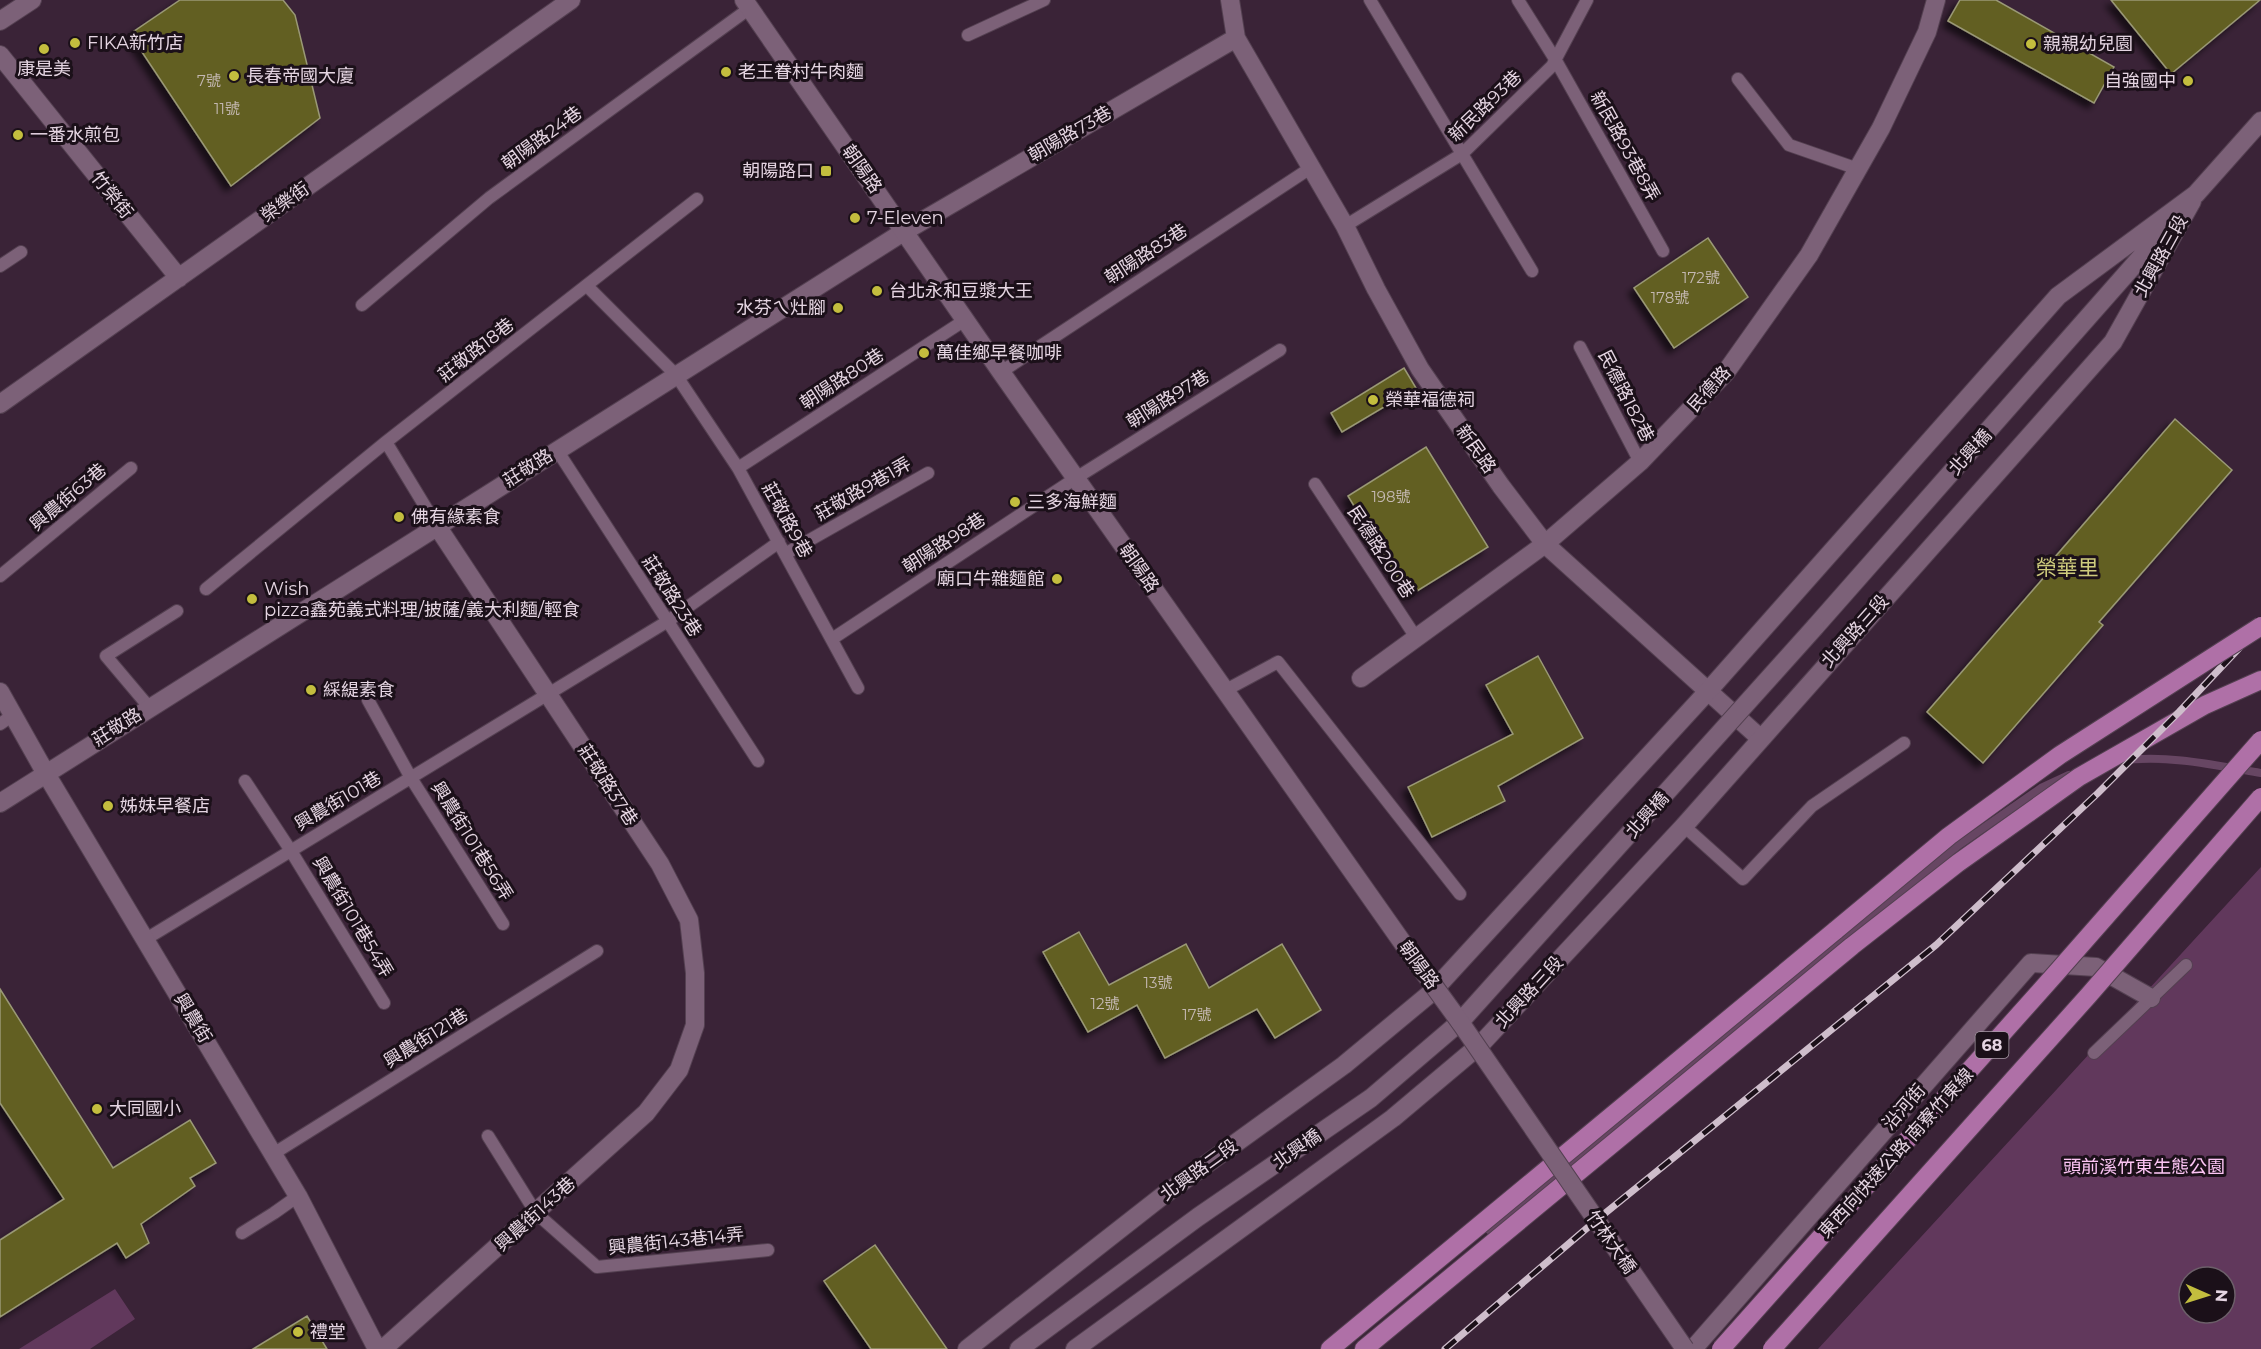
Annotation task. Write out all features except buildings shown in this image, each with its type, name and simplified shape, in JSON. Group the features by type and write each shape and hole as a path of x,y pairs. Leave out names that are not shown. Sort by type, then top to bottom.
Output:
{"highway":[{"path":"1330,1349 1949,836 2060,755 2261,626"},
{"path":"1364,1349 1852,946 1958,863 2079,777 2205,705 2261,680"},
{"name":"東西向快速公路 南寮竹東線","path":"1721,1349 2261,740"},
{"name":"68","path":"1772,1349 2088,996 2261,797"}],"street":[{"path":"0,21 32,0"},
{"name":"榮樂街","path":"0,404 571,0"},
{"name":"新民路","path":"1230,0 1236,38 1346,226 1376,289 1420,369 1501,486 1545,544 1761,738"},
{"name":"民德路","path":"1361,678 1545,544 1640,462 1726,372 1809,255 1858,169 1881,128 1927,32 1936,0"},
{"name":"朝陽路","path":"747,4 1000,372 1460,1022 1536,1134"},
{"name":"朝陽路73巷","path":"905,231 1236,38"},
{"name":"竹榮街","path":"0,55 178,278"},
{"name":"北興路三段","path":"1432,992 1709,690 2058,296 2196,194 2261,121"},
{"name":"北興路三段","path":"1075,1349 1393,1118 1481,1044 1684,826 2113,342 2196,194"},
{"name":"北興橋","path":"1019,1349 1198,1217 1371,1098 1460,1022 1815,627 2196,194"},
{"name":"莊敬路","path":"0,803 45,772 905,231"},
{"name":"莊敬路37巷","path":"437,526 660,864 688,920 695,973 695,1025 679,1070"},
{"name":"興農街","path":"0,692 7,719 45,772 273,1154 377,1349"},
{"name":"沿河街","path":"1693,1349 2031,963 2096,967 2151,998"},
{"name":"北興路二段","path":"967,1349 1161,1197 1344,1065 1432,992"},
{"name":"興農街143巷","path":"383,1349 646,1113 679,1070"},
{"name":"竹林大橋","path":"1536,1134 1685,1349"}],"lane":[{"path":"968,35 1044,0"},
{"path":"1370,0 1532,271"},
{"name":"新民路93巷8弄","path":"1518,0 1555,59 1663,251"},
{"name":"新民路93巷","path":"1346,226 1462,154 1552,66 1587,0"},
{"name":"朝陽路24巷","path":"362,305 489,198 747,4"},
{"path":"1738,79 1789,144 1858,169"},
{"name":"朝陽路83巷","path":"1000,372 1312,167"},
{"name":"莊敬路18巷","path":"206,589 386,442 697,199"},
{"path":"0,266 21,252"},
{"path":"587,286 676,375"},
{"name":"朝陽路80巷","path":"738,468 965,320"},
{"name":"民德路182巷","path":"1580,347 1640,462"},
{"name":"朝陽路97巷","path":"1076,478 1280,350"},
{"name":"莊敬路9巷","path":"676,375 738,468 858,688"},
{"path":"386,442 437,526"},
{"name":"莊敬路23巷","path":"557,450 758,761"},
{"name":"興農街63巷","path":"0,576 131,468"},
{"name":"莊敬路9巷1弄","path":"786,554 928,473"},
{"name":"朝陽路98巷","path":"832,639 1076,478"},
{"name":"民德路200巷","path":"1315,484 1417,639"},
{"name":"興農街101巷","path":"146,939 668,621 779,542"},
{"path":"149,707 106,656 177,611"},
{"path":"1226,690 1278,662 1460,894"},
{"name":"興農街101巷56弄","path":"368,700 411,778 502,924"},
{"path":"1684,826 1743,879 1812,806 1905,743"},
{"name":"興農街101巷54弄","path":"245,781 291,851 384,1003"},
{"name":"興農街121巷","path":"273,1154 597,951"},
{"path":"2094,1053 2186,965"},
{"name":"興農街143巷14弄","path":"488,1136 536,1214 597,1267 768,1250"},
{"path":"242,1233 297,1196"}],"green space":[{"name":"頭前溪竹東生態公園","path":"2261,867 2261,1349 1818,1349"},
{"path":"115,1289 135,1319 90,1349 19,1349"}],"waterway":[{"path":"2119,761 2172,760 2261,773"},
{"path":"1489,1230 1959,845 2041,788 2069,775"}],"railway":[{"path":"1445,1349 1593,1223 1936,945 2098,793 2261,625"}],"place":[{"name":"FIKA新竹店","path":"75,43"},
{"name":"親親幼兒園","path":"2031,44"},
{"name":"康是美","path":"44,49"},
{"name":"老王眷村牛肉麵","path":"726,72"},
{"name":"長春帝國大廈","path":"234,76"},
{"name":"自強國中","path":"2188,81"},
{"name":"一番水煎包","path":"18,135"},
{"name":"朝陽路口","path":"826,171"},
{"name":"7-Eleven","path":"855,218"},
{"name":"台北永和豆漿大王","path":"877,291"},
{"name":"水芬ㄟ灶腳","path":"838,308"},
{"name":"萬佳鄉早餐咖啡","path":"924,353"},
{"name":"榮華福德祠","path":"1373,400"},
{"name":"三多海鮮麵","path":"1015,502"},
{"name":"佛有緣素食","path":"399,517"},
{"name":"廟口牛雜麵館","path":"1057,579"},
{"name":"Wish pizza鑫苑義式料理/披薩/義大利麵/輕食","path":"252,599"},
{"name":"綵緹素食","path":"311,690"},
{"name":"姊妹早餐店","path":"108,806"},
{"name":"大同國小","path":"97,1109"},
{"name":"禮堂","path":"298,1332"}],"district":[{"name":"榮華里","path":"2067,567"}]}
